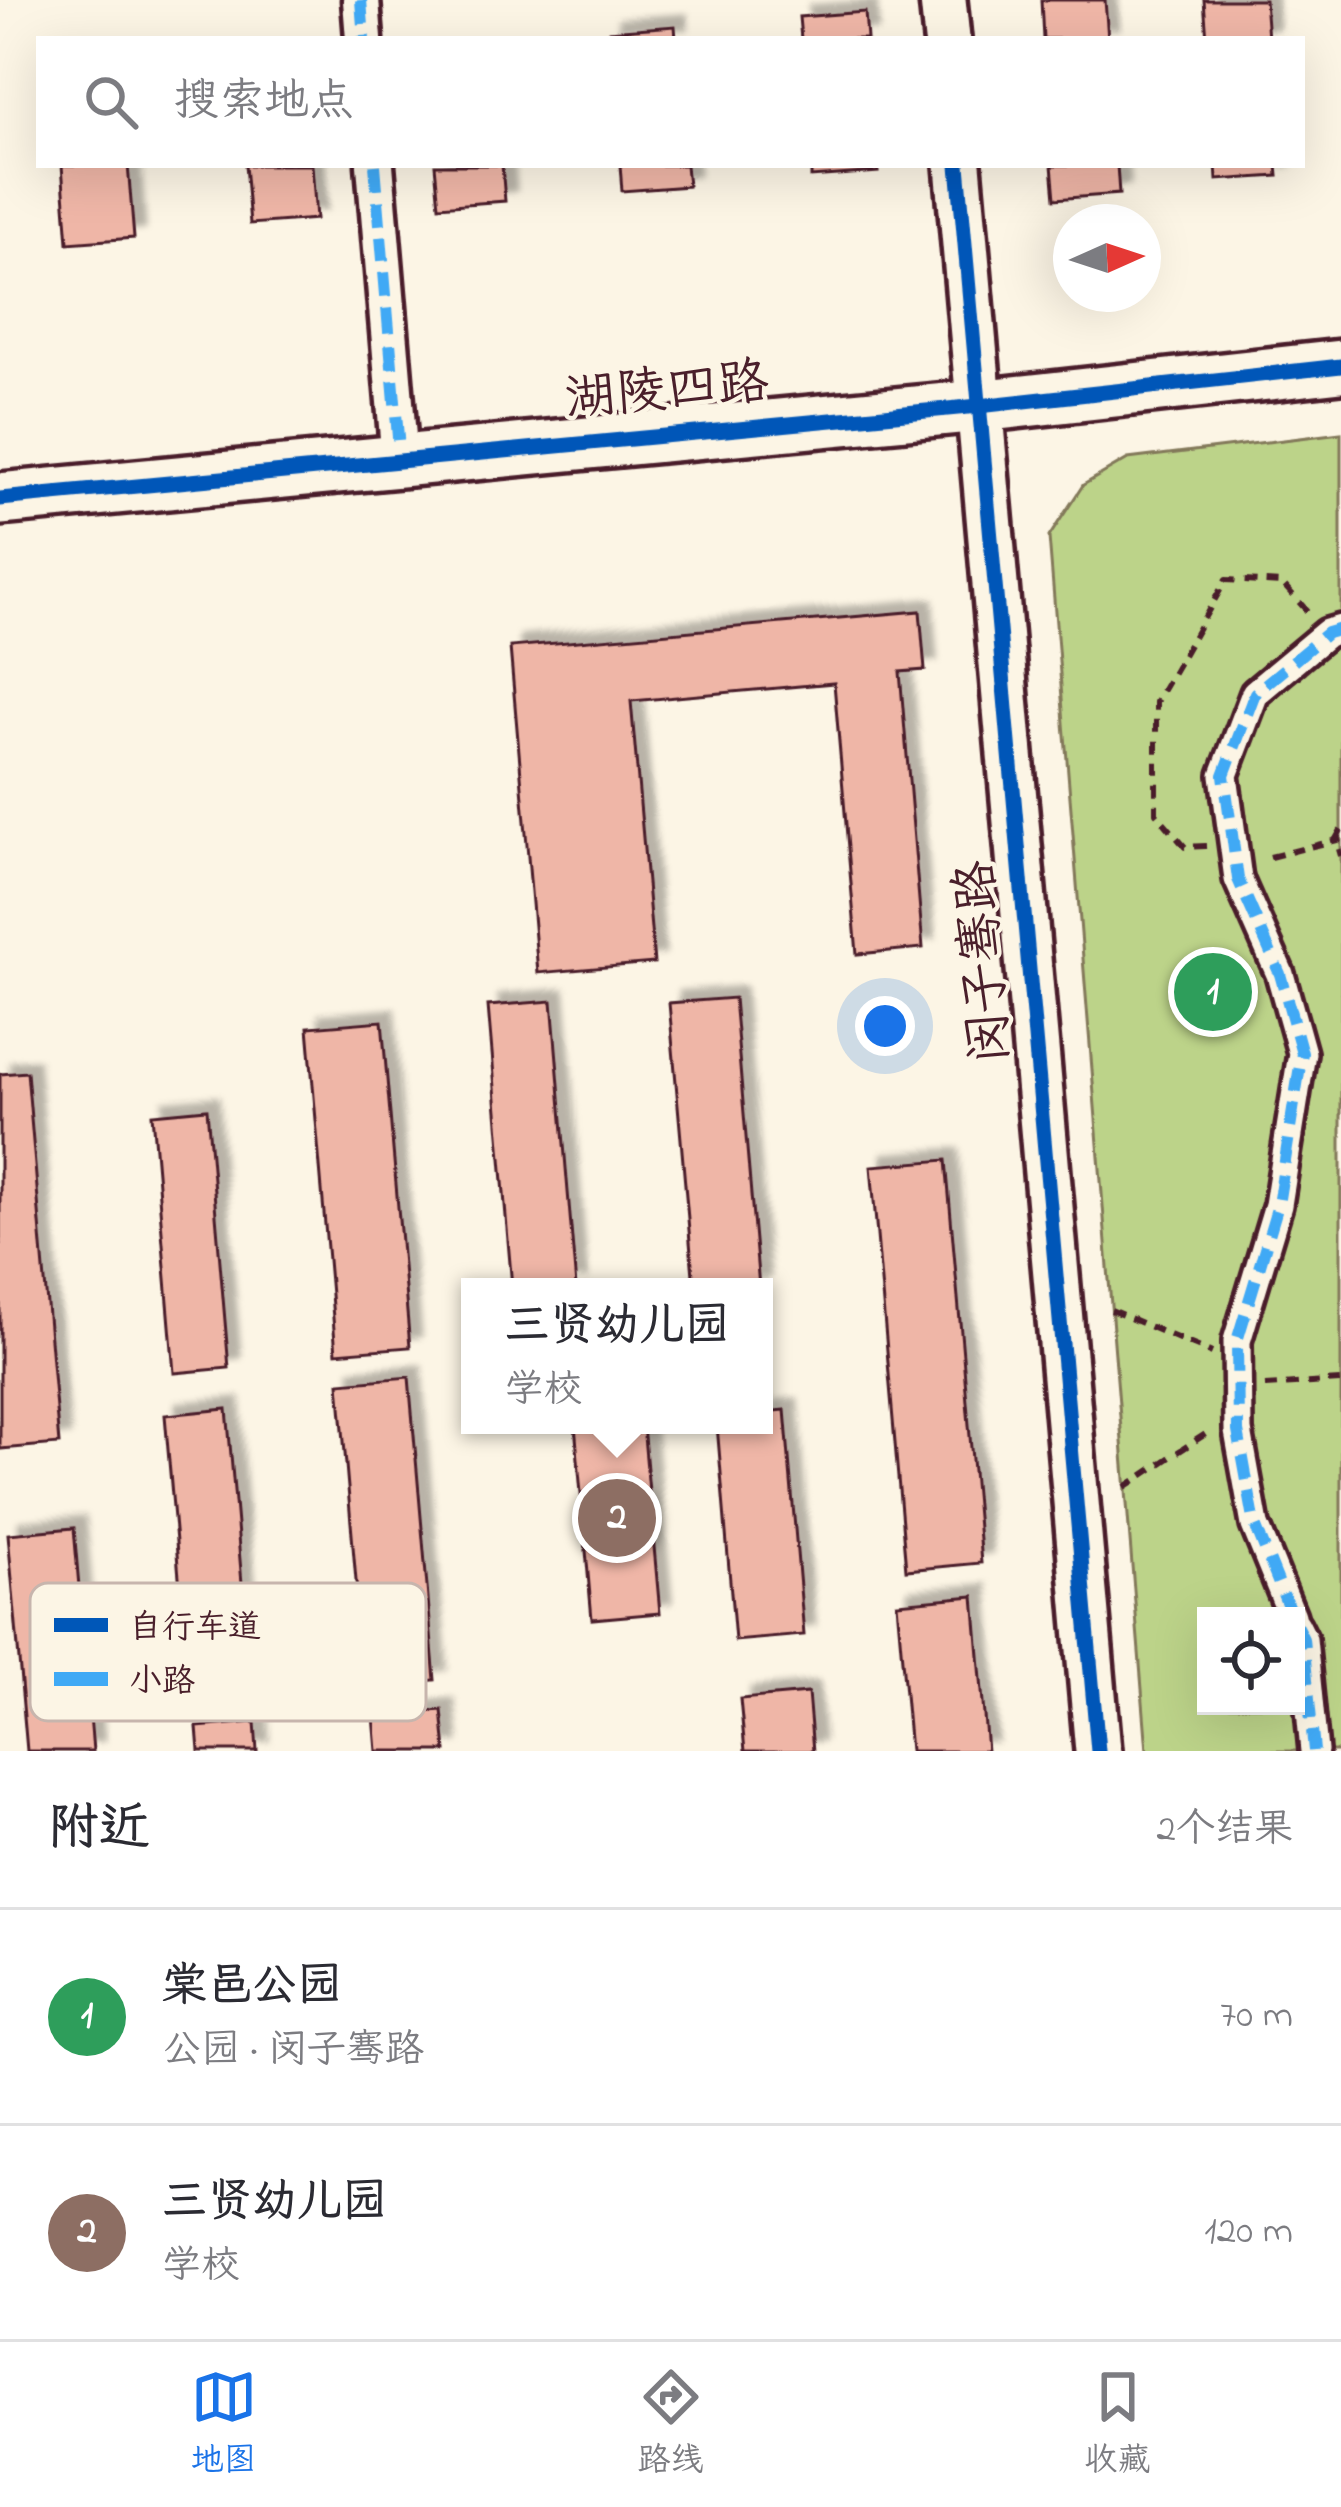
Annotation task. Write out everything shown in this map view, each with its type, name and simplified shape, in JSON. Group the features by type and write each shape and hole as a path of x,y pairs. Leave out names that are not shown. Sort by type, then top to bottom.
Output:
{"main road":[{"name":"湖陵四路","path":"0,500 979,406 1341,366"}],"street":[{"path":"361,0 364,36"},
{"path":"944,0 947,36"},
{"path":"375,168 400,461"},
{"name":"闵子骞路","path":"958,168 1098,1751"},
{"path":"1288,1607 1255,1526 1238,1431 1237,1341 1278,1205 1302,1053 1280,974 1238,879 1224,775 1255,693 1334,631"},
{"path":"1305,1659 1314,1751"}],"path":[{"path":"1233,845 1185,848 1156,813 1156,702 1226,580 1282,584 1334,631"},
{"path":"1341,830 1341,856"},
{"path":"1270,857 1338,839"},
{"path":"1111,1310 1238,1388 1341,1381"},
{"path":"1125,1487 1238,1388"}],"green space":[{"path":"1341,433 1341,1751 1147,1751 1049,537 1083,485 1128,459"}],"building":[{"path":"1041,0 1105,0 1108,36 1043,36"},
{"path":"1204,0 1265,0 1268,36 1207,36"},
{"path":"865,12 867,36 801,36 799,17"},
{"path":"675,26 676,36 609,36 609,31"},
{"path":"62,168 128,168 134,238 68,243"},
{"path":"245,168 312,168 316,219 250,224"},
{"path":"435,168 502,168 505,201 439,206"},
{"path":"620,168 686,168 688,186 622,191"},
{"path":"811,168 877,168 878,172 811,177"},
{"path":"1052,168 1117,168 1119,194 1055,199"},
{"path":"1216,168 1277,168 1278,176 1217,180"},
{"path":"920,611 925,670 900,672 923,948 857,954 834,683 631,701 654,963 538,973 510,647"},
{"path":"734,998 758,1278 693,1278 669,1003"},
{"path":"552,1001 575,1278 511,1278 488,1006"},
{"path":"382,1021 410,1347 336,1353 308,1027"},
{"path":"27,1072 59,1444 0,1449 0,1074"},
{"path":"207,1109 229,1368 174,1373 152,1114"},
{"path":"946,1160 981,1563 906,1570 871,1166"},
{"path":"409,1377 435,1680 426,1681 426,1583 356,1583 339,1383"},
{"path":"227,1409 242,1583 180,1583 165,1415"},
{"path":"785,1410 804,1635 735,1641 718,1434 773,1434 773,1411"},
{"path":"576,1434 644,1434 660,1613 592,1619"},
{"path":"74,1528 79,1583 30,1583 30,1721 90,1721 93,1751 27,1751 8,1534"},
{"path":"974,1596 987,1751 910,1751 897,1603"},
{"path":"808,1693 813,1751 745,1751 740,1699"},
{"path":"442,1710 446,1751 377,1751 374,1721 426,1721 426,1711"},
{"path":"255,1722 257,1751 199,1751 197,1727"}],"marked path":[{"path":"361,0 364,36"},
{"path":"375,168 400,461"},
{"path":"1288,1607 1255,1525 1238,1431 1237,1341 1278,1205 1302,1053 1280,974 1238,879 1224,775 1255,693 1327,633 1341,629"},
{"path":"1305,1659 1314,1751"}],"cycle path":[{"path":"958,168 1098,1751"},
{"path":"0,499 979,406 1341,366"}],"place":[{"name":"棠邑公园","path":"1213,992"},
{"name":"三贤幼儿园","path":"617,1518"}]}
